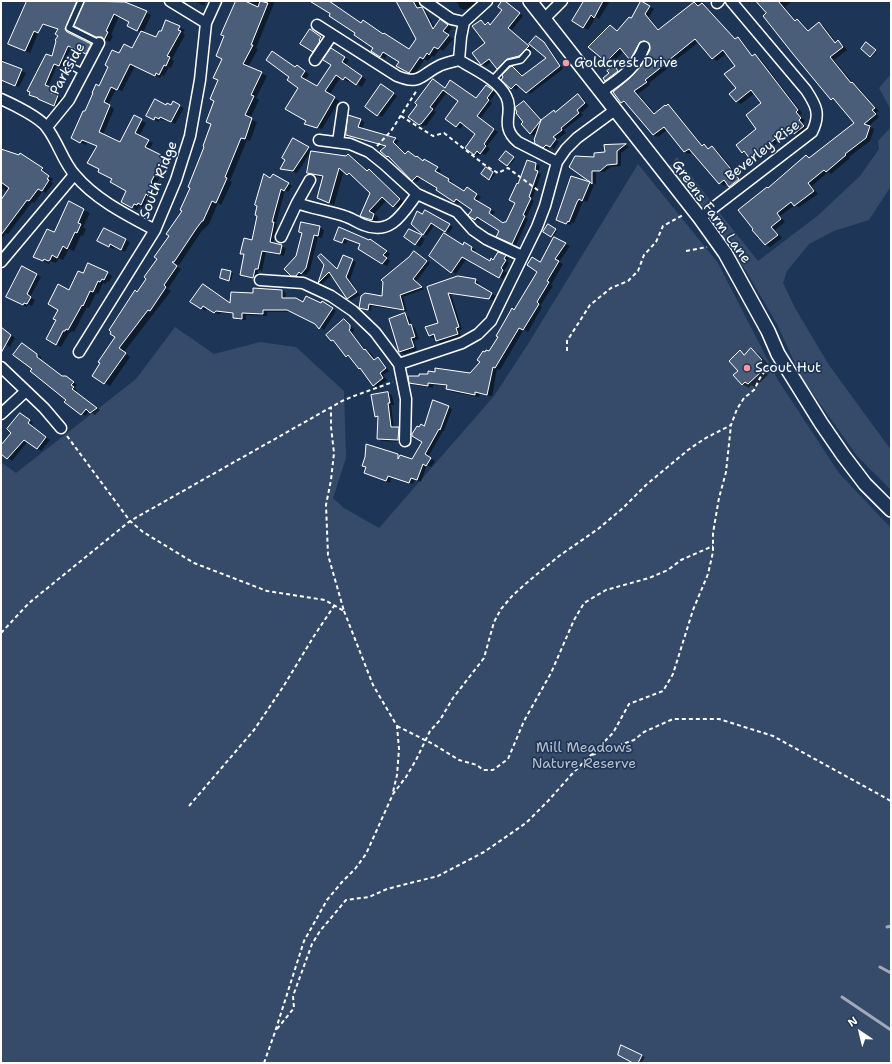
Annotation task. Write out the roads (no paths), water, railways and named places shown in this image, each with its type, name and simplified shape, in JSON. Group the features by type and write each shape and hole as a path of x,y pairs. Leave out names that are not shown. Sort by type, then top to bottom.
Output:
{"street":[{"path":"170,1 206,23"},
{"name":"South Ridge","path":"79,352 155,230 176,180 190,136 200,80 206,23 216,1"},
{"path":"425,1 451,19 464,22"},
{"path":"459,60 464,22 487,1"},
{"name":"Greens Farm Lane","path":"530,1 718,243 747,292 768,331 778,354 800,391 843,455 866,484 891,510"},
{"path":"544,19 562,1"},
{"name":"Beverley Rise","path":"696,213 812,132 816,124 817,112 814,102 806,90 731,1"},
{"path":"317,24 397,76 406,79 418,79 441,65 459,60 500,86 507,98 507,125 513,138 557,162"},
{"path":"315,60 332,34"},
{"name":"Parkside","path":"47,127 69,100 99,43"},
{"path":"601,92 632,69 639,59 644,47"},
{"path":"1,99 20,108 47,127 74,175 113,207 155,230"},
{"path":"338,142 343,108"},
{"path":"400,364 462,344 478,334 491,321 537,227 557,162 566,149 577,138 615,110"},
{"path":"319,140 338,142 358,147 370,153 416,194 457,212 473,230 486,239 522,256"},
{"path":"1,262 74,175"},
{"path":"281,237 310,180"},
{"path":"297,203 347,217 365,225 382,228 392,224 399,218 416,194"},
{"path":"260,280 303,283 331,296 353,311 375,332 400,364 406,399 405,441"},
{"path":"1,367 44,408 62,428"},
{"path":"1,414 26,391"}],"lane":[{"path":"81,1 69,28 99,43"},
{"path":"492,80 508,63 521,60 527,54"},
{"path":"67,64 84,73"}],"waterway":[{"path":"887,927 891,926"},
{"path":"880,967 891,973"},
{"path":"842,997 891,1030"}],"place":[{"name":"Goldcrest Drive","path":"566,63"},
{"name":"Scout Hut","path":"747,368"}],"park label":[{"name":"Mill Meadows Nature Reserve","path":"584,756"}]}
